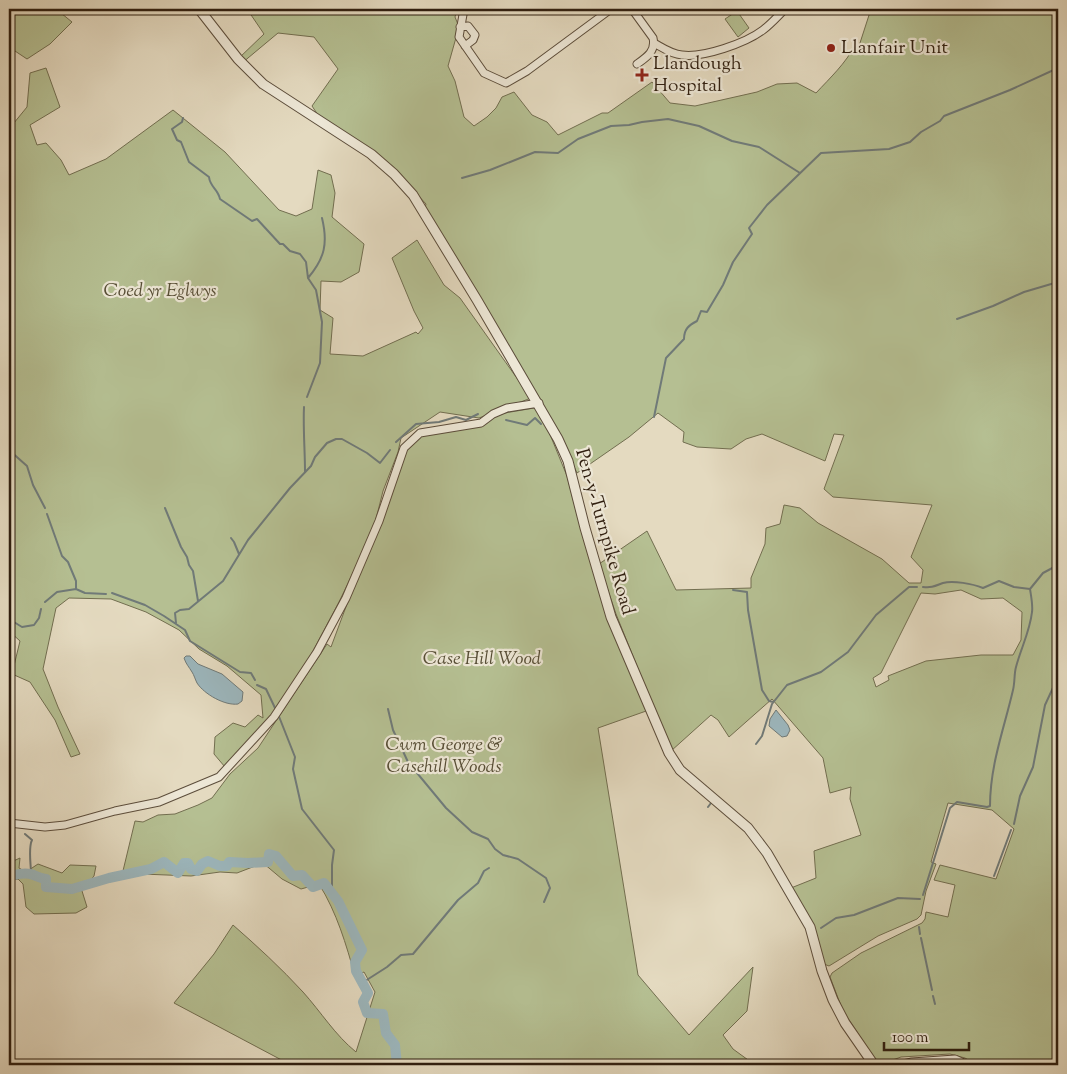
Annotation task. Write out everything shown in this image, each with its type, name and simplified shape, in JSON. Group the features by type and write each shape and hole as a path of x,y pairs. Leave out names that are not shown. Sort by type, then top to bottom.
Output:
{"street":[{"name":"Pen-y-Turnpike Road","path":"200,9 238,59 263,84 371,154 394,174 413,195 558,439 568,461 611,617 669,753 684,775 717,800 748,828 767,853 810,926 822,970 844,1023 874,1065"},
{"path":"464,9 459,37 484,72 506,84 527,71 612,9"},
{"path":"632,9 653,38 654,43 651,52 637,64"},
{"path":"654,43 668,52 687,56 730,47 755,36 785,9"},
{"path":"460,27 468,26 474,35 473,40 465,46"},
{"path":"9,823 44,827 65,825 115,811 159,802 220,777 274,717 317,652 346,598 379,521 404,448 420,433 481,423 493,414 507,408 538,403"},
{"path":"899,1065 912,1062 955,1059 968,1065"}],"green space":[{"path":"9,9 56,9 72,22 50,44 27,59 9,47"},
{"path":"247,9 457,9 455,17 459,27 448,66 455,81 464,117 474,126 496,108 502,97 514,92 532,115 547,122 558,135 602,113 608,113 652,82 670,103 695,106 757,92 777,84 797,83 816,93 842,64 855,45 859,46 871,9 993,9 1004,11 1005,9 1058,9 1058,1065 977,1065 965,1058 950,1054 901,1057 879,1065 843,1011 830,977 832,973 861,953 922,923 926,912 948,917 955,885 934,880 940,865 996,879 1014,829 992,810 948,803 931,862 936,864 926,891 921,915 917,919 878,936 829,966 824,964 815,929 791,888 816,878 814,851 861,835 850,799 851,787 830,793 823,758 772,699 729,737 718,720 711,715 671,751 616,614 599,564 647,531 676,590 751,588 751,578 765,544 766,528 780,524 784,505 800,508 818,523 882,559 909,583 921,583 923,570 911,557 932,505 833,497 824,489 844,435 834,434 825,461 762,434 746,439 731,449 697,447 683,442 684,432 658,413 629,437 577,473 558,432 425,208 426,204 395,170 318,115 312,106 338,69 314,37 278,33 242,63 238,59 264,34","holes":["961,590 981,599 1003,598 1022,612 1021,640 1013,655 981,655 926,661 888,676 889,680 876,687 873,678 881,673 921,593 935,594"]},
{"path":"737,11 749,28 738,37 725,19"},
{"name":"Coed yr Eglwys","path":"46,68 60,107 30,125 37,145 46,143 61,160 69,175 106,159 173,110 225,152 279,210 296,216 312,209 318,170 331,175 335,193 332,217 364,244 359,272 341,282 321,281 320,310 333,318 330,354 363,356 416,332 418,334 423,328 392,258 417,240 444,285 460,298 531,398 479,418 440,412 401,438 398,452 383,491 373,531 312,653 269,721 225,767 214,754 215,737 233,723 245,727 258,715 263,718 261,695 227,666 199,649 179,630 146,612 111,599 69,598 56,608 43,669 80,754 71,757 55,720 30,682 12,674 20,641 9,631 9,129 27,107 30,73"},
{"name":"Case Hill Wood","path":"534,408 542,415 567,476 583,537 649,710 598,728 638,975 689,1035 753,967 747,1011 723,1035 733,1049 755,1065 291,1065 174,1003 214,954 233,925 295,983 335,1031 356,1052 375,992 364,972 355,976 336,917 319,884 301,889 282,879 263,863 237,873 220,872 191,876 122,875 135,821 143,822 158,815 175,814 212,798 230,774 258,748 327,644 331,647 404,451 420,434 481,424 493,415"},
{"path":"20,858 19,868 26,872 38,864 62,873 70,865 96,866 94,876 82,891 87,907 76,913 34,914 26,907 23,884 18,879 9,881 9,863"}],"water":[{"path":"190,656 198,664 222,674 243,692 242,701 238,704 227,703 215,698 200,687 184,658"},
{"path":"776,710 788,725 790,730 787,736 782,737 769,726 770,719"}],"waterway":[{"path":"654,417 666,358 684,339 686,330 697,321 701,311 707,312 723,285 733,262 752,234 749,228 767,205 821,153 889,149 910,142 921,132 940,121 944,116 1010,90 1058,68"},
{"path":"183,118 182,122 172,129 177,140 181,142 189,162 209,177 220,199 252,221 257,219 280,244 283,244 290,251 300,254 306,262 308,278 316,290 322,322 320,363 307,397"},
{"path":"462,178 490,170 535,152 558,153 578,139 611,126 668,119 699,126 732,141 759,147 800,173"},
{"path":"308,278 314,271 324,250 325,235 322,218"},
{"path":"957,319 1024,292 1058,282"},
{"path":"304,407 305,472"},
{"path":"396,442 416,424 439,422 456,417 466,420 478,414"},
{"path":"506,420 527,425 535,418 541,424"},
{"path":"176,623 175,613 180,610 189,609 223,581 248,540 290,488 311,466 315,457 327,443 336,439 342,439 367,453 380,463 390,450"},
{"path":"9,450 27,466 33,485 45,508"},
{"path":"165,508 193,571 198,601"},
{"path":"47,514 62,556 68,562 76,581 76,589"},
{"path":"231,538 239,554"},
{"path":"923,587 952,582 983,588 999,581 1014,587 1030,589 1043,573 1058,565"},
{"path":"756,744 762,736 772,704 787,685 821,672 848,652 876,615 909,587 917,587"},
{"path":"45,602 57,592 76,589 85,593 106,594"},
{"path":"923,895 950,808 957,802 990,806 992,776 998,747 1013,690 1016,667 1031,619 1030,589"},
{"path":"733,590 747,592 748,610 762,690 769,701 773,702"},
{"path":"112,593 145,605 164,616 185,630 190,641 240,672 251,673 255,680"},
{"path":"9,619 22,627 34,625 39,618 41,609"},
{"path":"1014,824 1020,796 1033,767 1045,705 1058,677"},
{"path":"257,685 266,689 276,710"},
{"path":"388,709 393,730 408,762 446,808 472,832 488,839 495,849 503,855 518,859 546,878 550,888 544,902"},
{"path":"278,714 295,757 293,769 302,809 334,850 332,893"},
{"path":"708,807 711,803"},
{"path":"994,876 1011,830"},
{"path":"25,834 32,840 30,852 31,874"},
{"path":"9,876 22,873 30,874 46,879 46,887 72,889 109,878 151,869 164,862 178,873 184,863 188,863 191,869 197,871 202,864 208,861 220,866 227,866 229,862 268,862 269,854 276,856 293,876 302,875 313,887 324,883 338,901 362,950 355,962 356,971 368,993 363,1002 367,1013 383,1014 386,1033 395,1045 397,1065"},
{"path":"362,983 387,967 401,955 413,954 458,900 478,883 484,871 489,868"},
{"path":"821,928 836,918 854,915 898,898 920,899"},
{"path":"919,927 920,934"},
{"path":"921,938 932,990"},
{"path":"933,996 935,1004"}],"place":[{"name":"Llanfair Unit","path":"831,48"},
{"name":"Llandough Hospital","path":"642,75"}],"park label":[{"name":"Cwm George & Casehill Woods","path":"444,756"}]}
